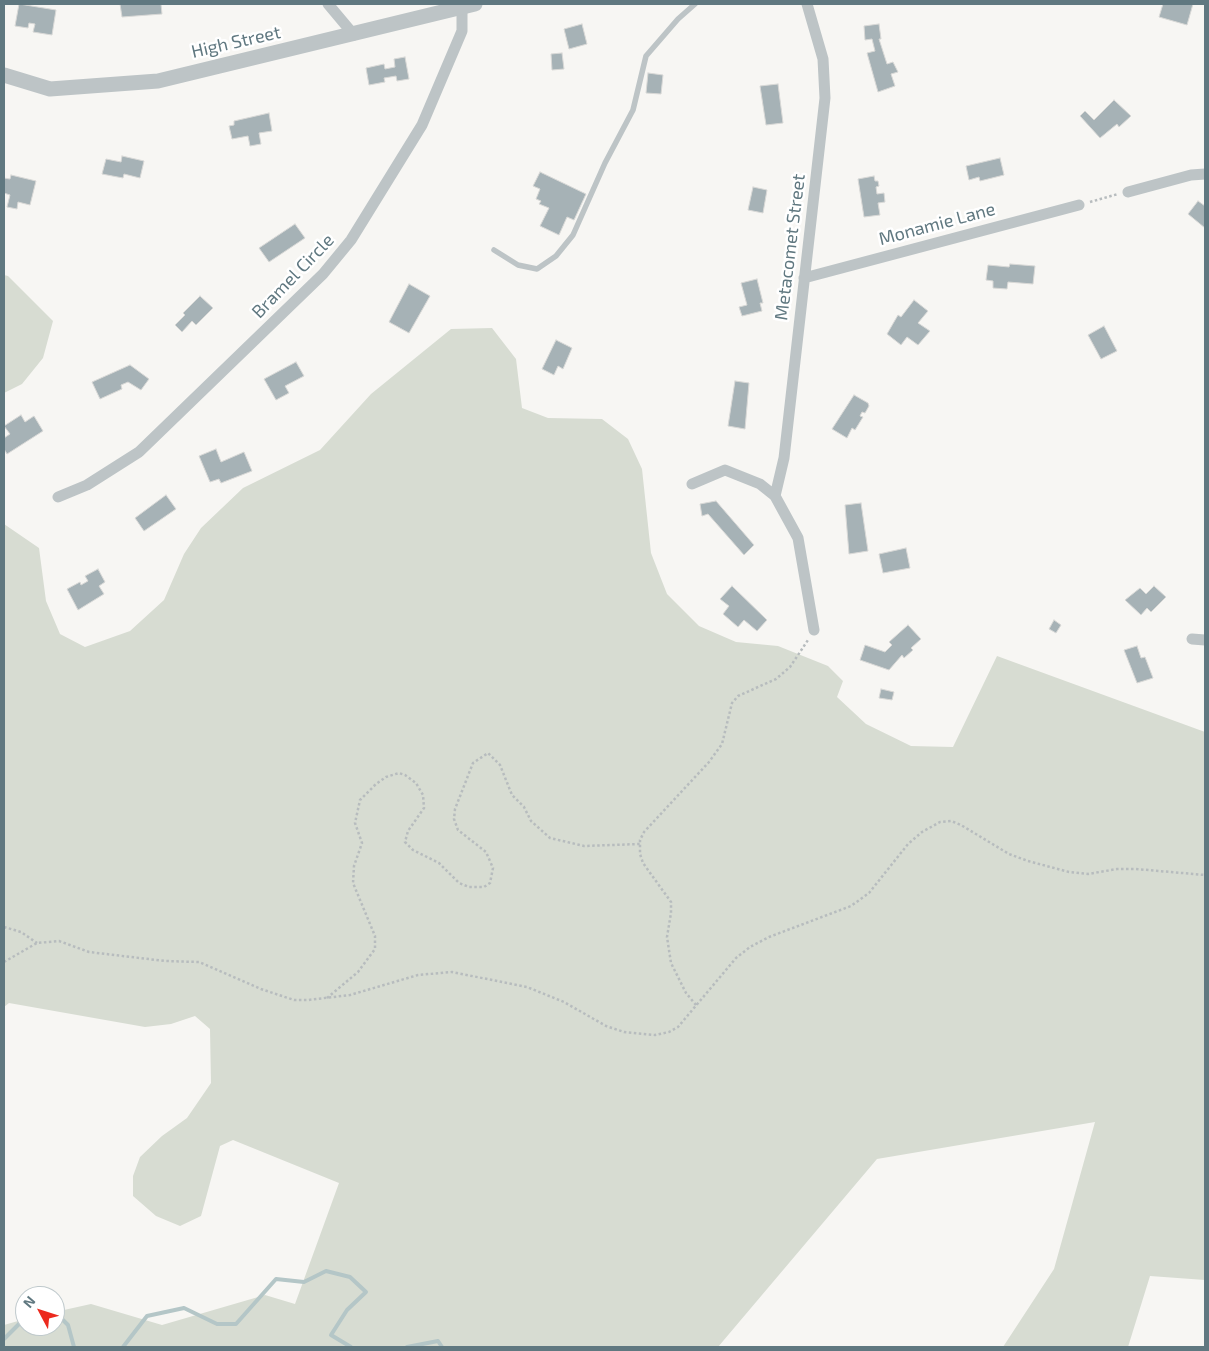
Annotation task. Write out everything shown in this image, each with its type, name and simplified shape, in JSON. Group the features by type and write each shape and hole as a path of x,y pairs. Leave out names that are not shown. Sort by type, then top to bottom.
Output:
{"street":[{"path":"328,4 354,35"},
{"name":"Metacomet Street","path":"775,496 784,458 825,98 823,59 807,4"},
{"name":"High Street","path":"4,75 50,89 158,81 468,6"},
{"name":"Bramel Circle","path":"58,496 87,485 139,452 311,288 351,240 422,125 462,31 468,6"},
{"path":"1128,192 1191,175 1205,174"},
{"name":"Monamie Lane","path":"804,278 1079,205"},
{"path":"692,484 725,470 760,484 775,496 798,538 814,630"},
{"path":"1192,639 1205,640"}],"lane":[{"path":"494,250 518,265 537,269 556,256 573,235 605,163 632,110 646,56 678,19 695,4"}],"path":[{"path":"1079,205 1128,192"},
{"path":"696,1005 686,993 671,963 667,937 671,902 643,863 640,854 640,844 644,832 722,744 732,703 738,696 776,679 790,667 814,630"},
{"path":"326,999 358,972 375,949 375,936 354,883 354,866 362,843 355,823 360,800 376,784 386,778 399,773 405,774 416,783 424,795 424,808 408,831 405,842 413,850 439,863 459,883 469,888 484,888 490,883 493,868 486,852 463,836 454,820 458,802 473,763 488,753 500,765 512,795 524,807 531,821 550,838 584,846 640,844"},
{"path":"4,962 37,943 59,941 89,952 165,961 199,962 271,993 294,1000 326,999 350,995 410,976 452,972 526,987 564,1002 600,1023 624,1032 642,1035 660,1034 673,1030 683,1022 736,958 750,947 769,937 851,906 863,897 908,844 922,832 940,822 951,821 1009,854 1069,872 1088,874 1117,869 1136,869 1205,875"},
{"path":"4,927 21,932 37,943"}],"shaded area":[{"path":"4,275 8,276 53,321 43,358 22,384 4,393"},
{"path":"492,328 516,359 522,408 548,418 602,419 628,439 642,469 651,553 667,594 699,626 736,642 778,646 828,666 843,681 837,697 866,724 911,746 953,747 997,656 1205,732 1205,1280 1150,1276 1128,1347 1003,1347 1054,1269 1095,1122 877,1159 718,1347 4,1347 4,1325 15,1322 15,1336 65,1336 65,1310 91,1304 162,1325 265,1295 295,1304 339,1183 233,1140 220,1146 201,1216 180,1226 156,1216 133,1196 133,1176 140,1157 162,1136 187,1118 211,1083 210,1029 195,1016 171,1024 145,1027 9,1003 4,1007 4,524 39,548 46,601 60,634 85,647 130,631 164,600 184,554 201,528 243,488 320,450 371,394 451,329"}],"building":[{"path":"19,4 56,10 52,35 33,32 35,24 29,23 28,28 15,26"},
{"path":"120,4 161,4 162,14 122,17"},
{"path":"1163,4 1193,4 1187,25 1159,17"},
{"path":"582,24 587,44 569,49 564,29"},
{"path":"879,24 881,39 879,39 887,64 893,62 898,72 891,74 895,86 878,92 867,53 875,51 872,39 865,40 864,26"},
{"path":"562,53 564,69 552,70 551,54"},
{"path":"405,57 409,79 397,81 396,76 384,78 385,82 369,85 366,68 384,64 385,69 395,67 394,59"},
{"path":"648,73 663,75 661,94 646,93"},
{"path":"778,84 783,123 766,125 760,86"},
{"path":"1114,100 1131,116 1119,127 1117,124 1100,138 1080,116 1085,111 1094,120"},
{"path":"269,113 272,131 259,133 261,144 250,146 248,136 232,139 229,126 234,125 234,121"},
{"path":"122,156 144,161 140,178 124,174 123,178 102,174 106,159 121,162"},
{"path":"1000,158 1004,175 980,181 979,177 969,180 966,166"},
{"path":"540,172 586,194 574,220 567,217 559,235 540,226 549,208 539,204 541,201 536,199 540,189 533,186"},
{"path":"11,175 36,181 30,205 18,202 17,209 7,207 10,195 4,193 4,178 10,179"},
{"path":"874,176 879,186 876,187 877,194 884,193 885,202 878,203 880,215 864,217 858,179"},
{"path":"753,187 767,190 763,213 748,210"},
{"path":"1198,201 1205,206 1205,228 1188,214"},
{"path":"295,224 305,238 269,262 259,248"},
{"path":"1010,264 1035,266 1033,284 1008,282 1007,289 993,288 993,281 986,280 988,265 1009,267"},
{"path":"757,279 763,303 760,303 762,311 742,316 739,307 747,305 741,283"},
{"path":"409,284 430,296 409,333 389,322"},
{"path":"200,296 213,308 196,325 192,321 182,332 175,325 185,315 183,313"},
{"path":"914,300 928,311 918,323 930,331 918,345 907,337 901,345 887,334 898,315 901,317"},
{"path":"1104,326 1117,351 1101,359 1088,335"},
{"path":"556,340 572,348 563,369 558,366 554,375 542,369"},
{"path":"296,362 304,376 285,386 289,393 276,400 264,379"},
{"path":"130,365 149,379 141,390 128,382 121,385 122,389 100,399 92,382"},
{"path":"735,381 749,383 745,429 728,426"},
{"path":"854,395 868,403 869,406 865,413 862,412 860,416 863,417 855,430 852,428 847,438 832,429"},
{"path":"21,415 25,422 34,416 43,431 7,454 4,449 4,438 10,434 4,426"},
{"path":"216,449 221,462 244,452 252,471 221,483 219,479 210,482 199,456"},
{"path":"166,495 176,509 144,531 135,518"},
{"path":"716,501 754,545 744,555 708,514 702,516 700,504"},
{"path":"861,503 868,551 849,554 845,505"},
{"path":"906,548 910,568 883,573 879,554"},
{"path":"98,569 105,582 99,586 104,594 78,610 67,589 80,582 81,585 88,581 85,576"},
{"path":"732,586 767,620 757,631 744,620 738,627 723,614 729,606 720,599"},
{"path":"1154,586 1166,597 1151,612 1147,608 1141,615 1125,600 1140,588 1146,594"},
{"path":"1054,620 1061,625 1056,633 1049,629"},
{"path":"908,625 921,639 911,648 913,650 904,658 902,655 889,670 860,660 865,645 885,652 892,645 889,642"},
{"path":"1137,646 1141,658 1145,657 1153,678 1137,683 1124,650"},
{"path":"881,689 894,692 892,700 879,698"}],"waterway":[{"path":"123,1347 147,1316 184,1308 217,1324 236,1324 276,1279 304,1282 326,1271 350,1277 366,1292 347,1310 331,1335 351,1347"},
{"path":"65,1322 68,1325 74,1347"},
{"path":"4,1339 15,1328"},
{"path":"407,1347 438,1341 442,1347"}]}
